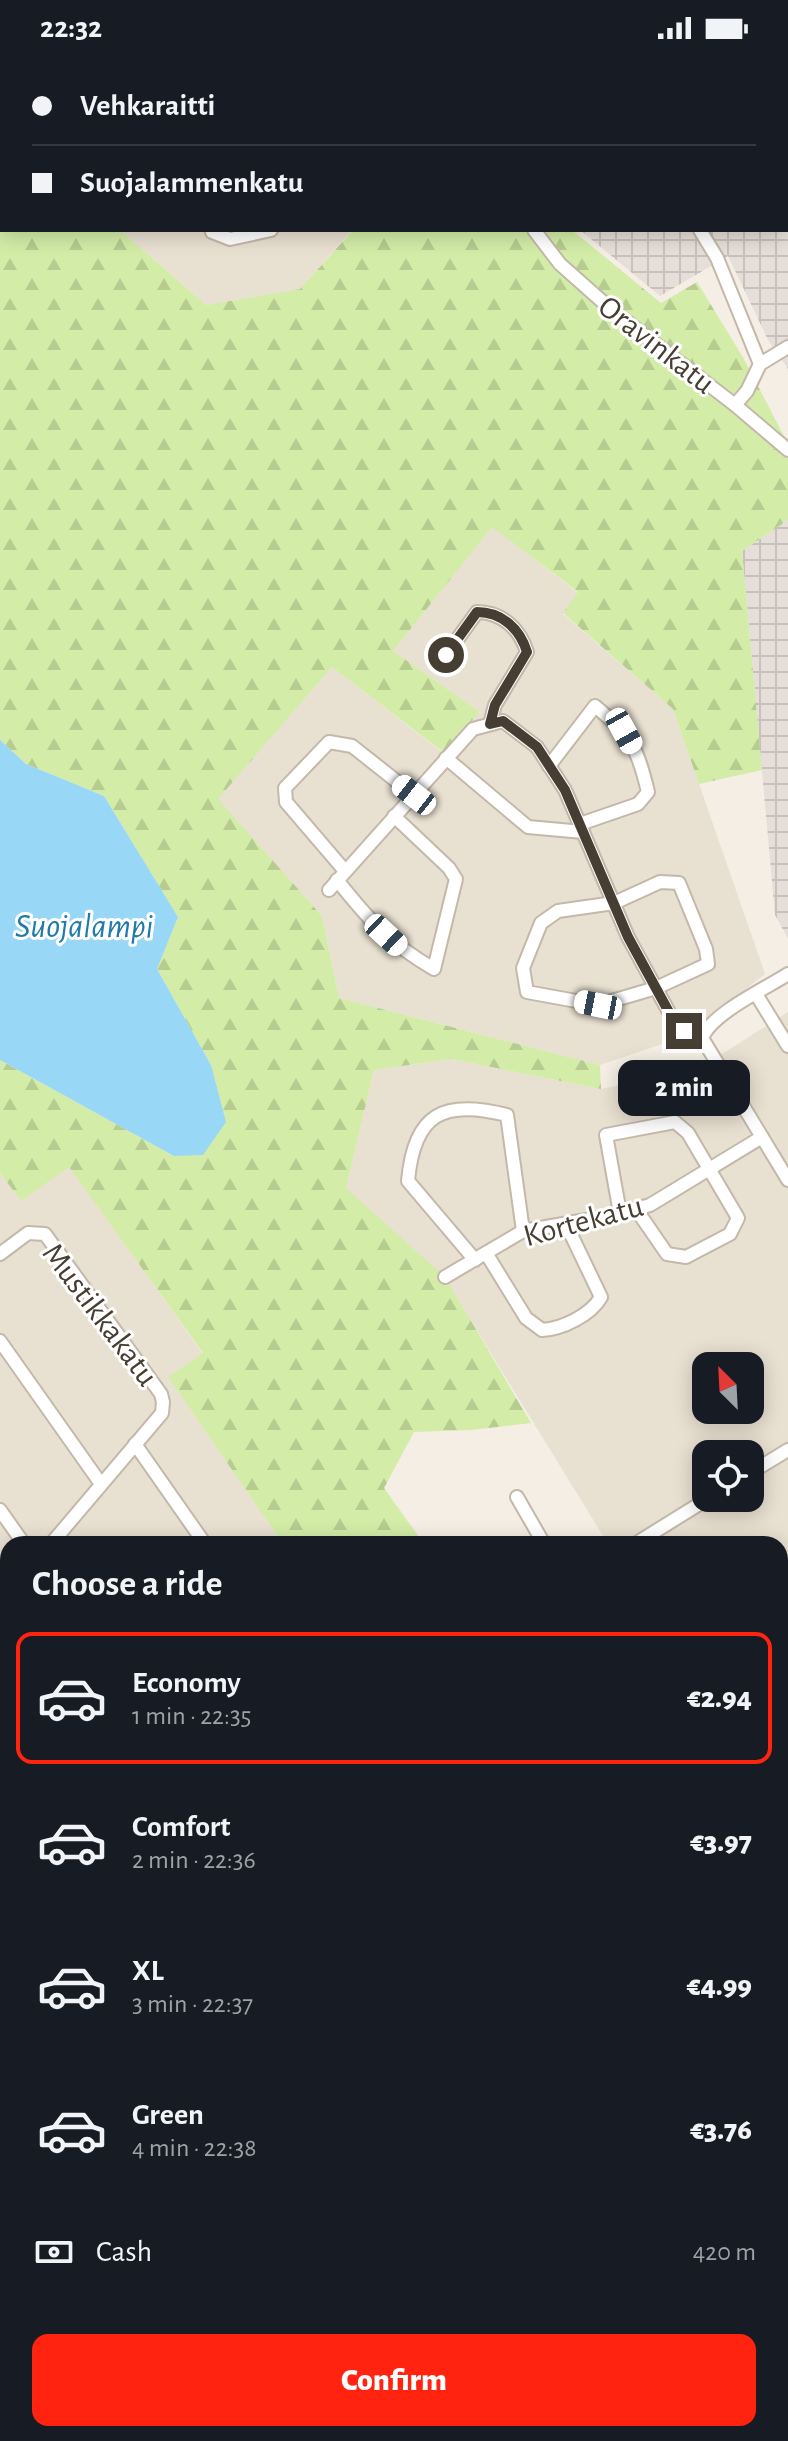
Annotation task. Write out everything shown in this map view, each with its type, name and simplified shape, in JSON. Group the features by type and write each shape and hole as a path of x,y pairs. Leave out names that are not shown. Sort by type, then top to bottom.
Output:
{"street":[{"path":"212,232 230,239 262,232"},
{"name":"Oravinkatu","path":"536,232 560,264 613,311 788,450"},
{"path":"701,232 717,258 760,364"},
{"path":"735,405 747,391 760,364 788,347"},
{"path":"446,655 477,612 493,612 511,625 524,641 527,652 495,705 490,724"},
{"path":"446,758 528,827 581,828 638,804 648,792 641,761 624,731 595,706 549,766"},
{"path":"337,880 473,729 503,721 537,747 565,790 614,903 670,1014 684,1031 702,1038 788,1180"},
{"path":"394,816 449,868 456,879 434,969 402,950 370,921 337,880 286,802 285,788 329,742 352,746 414,795"},
{"path":"660,882 679,883 706,949 708,964 656,988 598,1005 527,992 523,968 541,923 558,911 614,903 660,882"},
{"path":"702,1038 706,1027 788,974"},
{"path":"756,994 788,1046"},
{"path":"523,1231 507,1115 479,1108 438,1113 427,1122 421,1135 410,1160 408,1181 480,1257 526,1318 542,1330 556,1329 596,1307 601,1297 566,1224"},
{"path":"620,1213 606,1135 675,1122 688,1133 738,1218 730,1234 686,1257 667,1254 636,1209"},
{"name":"Kortekatu","path":"445,1277 523,1231 650,1205 762,1137"},
{"name":"Mustikkakatu","path":"0,1254 28,1233 45,1234 161,1394 162,1413 135,1444"},
{"path":"0,1341 101,1484"},
{"path":"58,1536 135,1444 199,1536"},
{"path":"764,1465 788,1450"},
{"path":"517,1497 539,1536"},
{"path":"648,1536 692,1509"},
{"path":"0,1510 18,1536"}],"shaded area":[{"path":"122,232 350,232 300,289 206,305"},
{"path":"582,232 788,232 788,369 768,340 728,256 660,296"},
{"path":"788,520 788,939 775,915 742,551"},
{"path":"492,526 578,593 563,614 673,709 765,974 686,1036 600,1065 339,998 322,916 217,799 332,667 442,752 480,712 393,651"},
{"path":"788,1012 788,1536 603,1536 452,1290 346,1188 374,1070 451,1059 601,1089 697,1070"},
{"path":"69,1166 203,1354 169,1378 278,1536 0,1536 0,1173 21,1201"}],"green space":[{"path":"0,232 122,232 206,305 300,289 351,232 574,232 661,303 697,282 744,359 788,444 788,520 742,551 762,770 699,784 673,709 563,613 578,592 492,527 393,651 480,712 443,752 332,667 218,799 322,916 339,998 600,1065 601,1089 451,1059 374,1070 346,1188 445,1277 531,1423 414,1432 384,1488 418,1536 277,1536 168,1377 203,1353 69,1167 21,1201 0,1173 0,1060 174,1156 211,1065 157,969 178,917 104,796 26,764 0,740"}],"water":[{"name":"Suojalampi","path":"0,740 26,764 104,796 178,917 157,969 211,1065 226,1122 203,1155 174,1156 0,1060"}],"route":[{"path":"446,655 477,612 493,612 511,625 524,641 527,652 495,705 490,724 503,721 537,747 565,790 628,937 670,1014 684,1031"}]}
